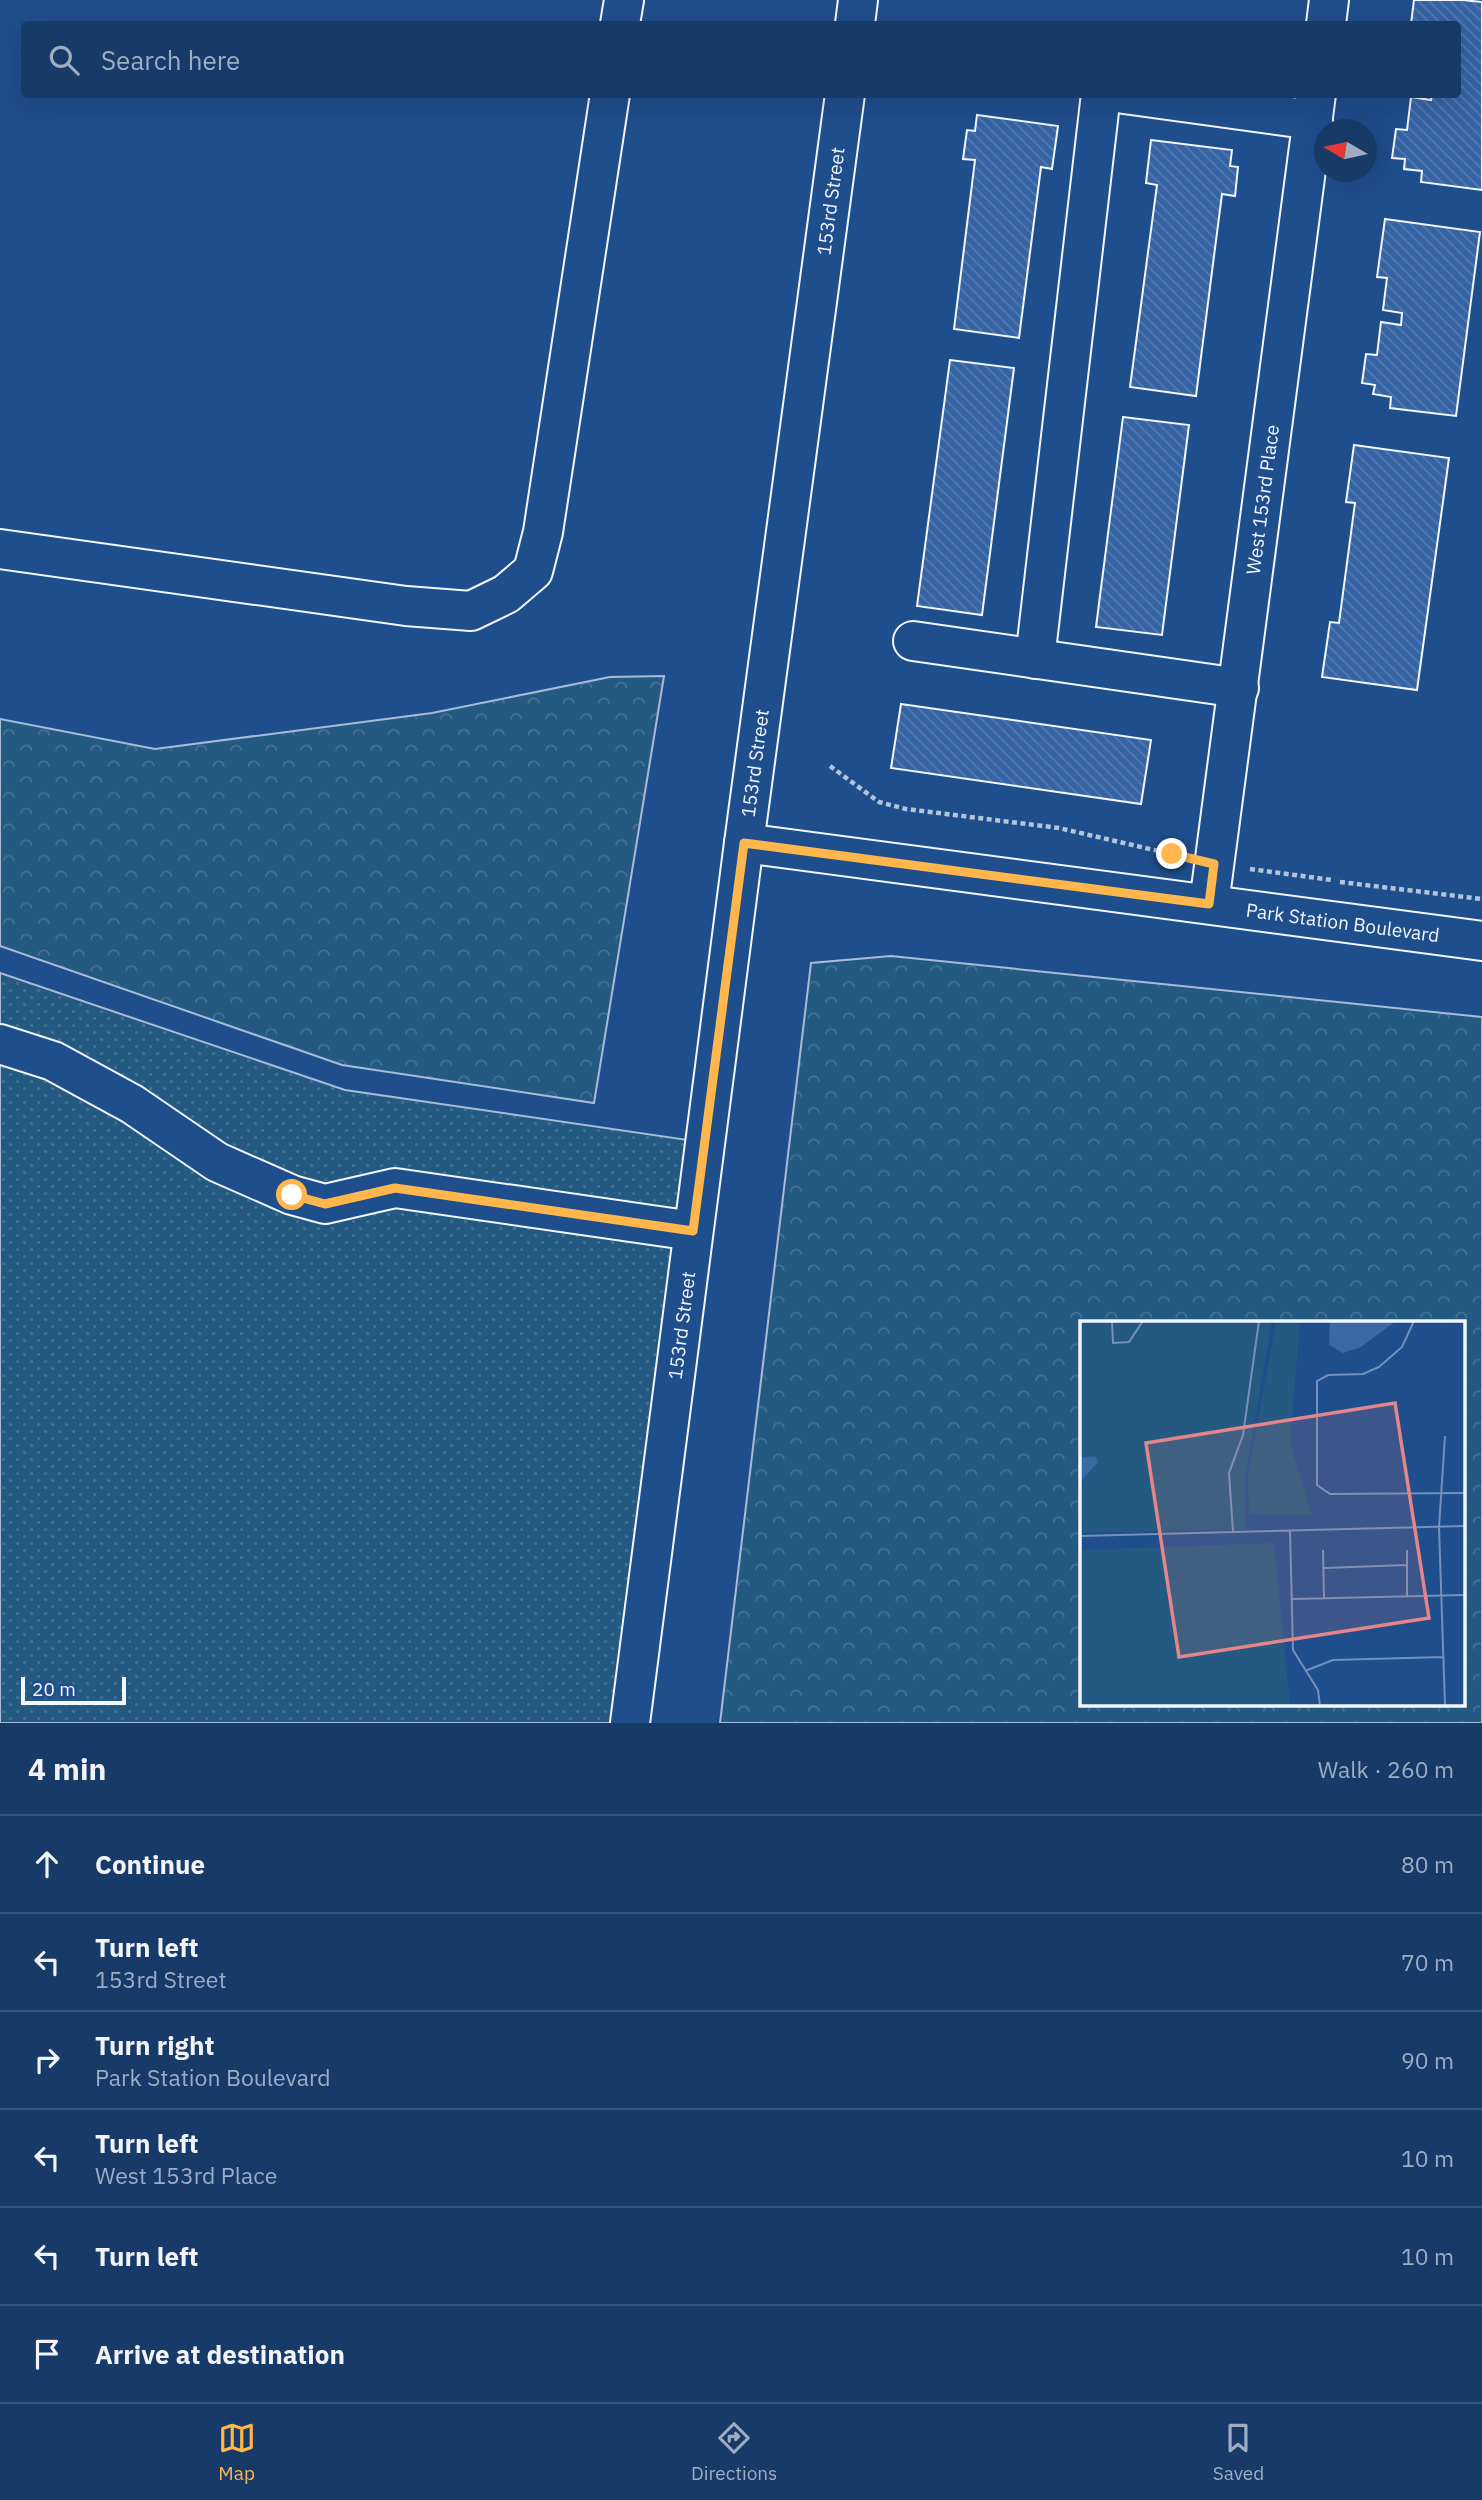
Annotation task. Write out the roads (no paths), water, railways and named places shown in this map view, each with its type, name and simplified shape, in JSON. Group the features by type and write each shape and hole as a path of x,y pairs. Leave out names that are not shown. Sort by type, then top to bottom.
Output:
{"street":[{"path":"620,21 624,0"},
{"path":"855,21 858,0"},
{"path":"1326,21 1329,0"},
{"path":"0,549 406,606 471,611 506,594 533,570 543,532 609,98"},
{"name":"153rd Street","path":"629,1723 844,98"},
{"path":"1035,659 1101,98"},
{"path":"1183,98 1315,107"},
{"name":"West 153rd Place","path":"1209,904 1315,107"},
{"path":"913,641 1239,688"},
{"name":"Park Station Boulevard","path":"744,843 1482,941"},
{"path":"0,1044 53,1061 132,1104 217,1162 292,1195 325,1204 395,1188 693,1231"}]}
